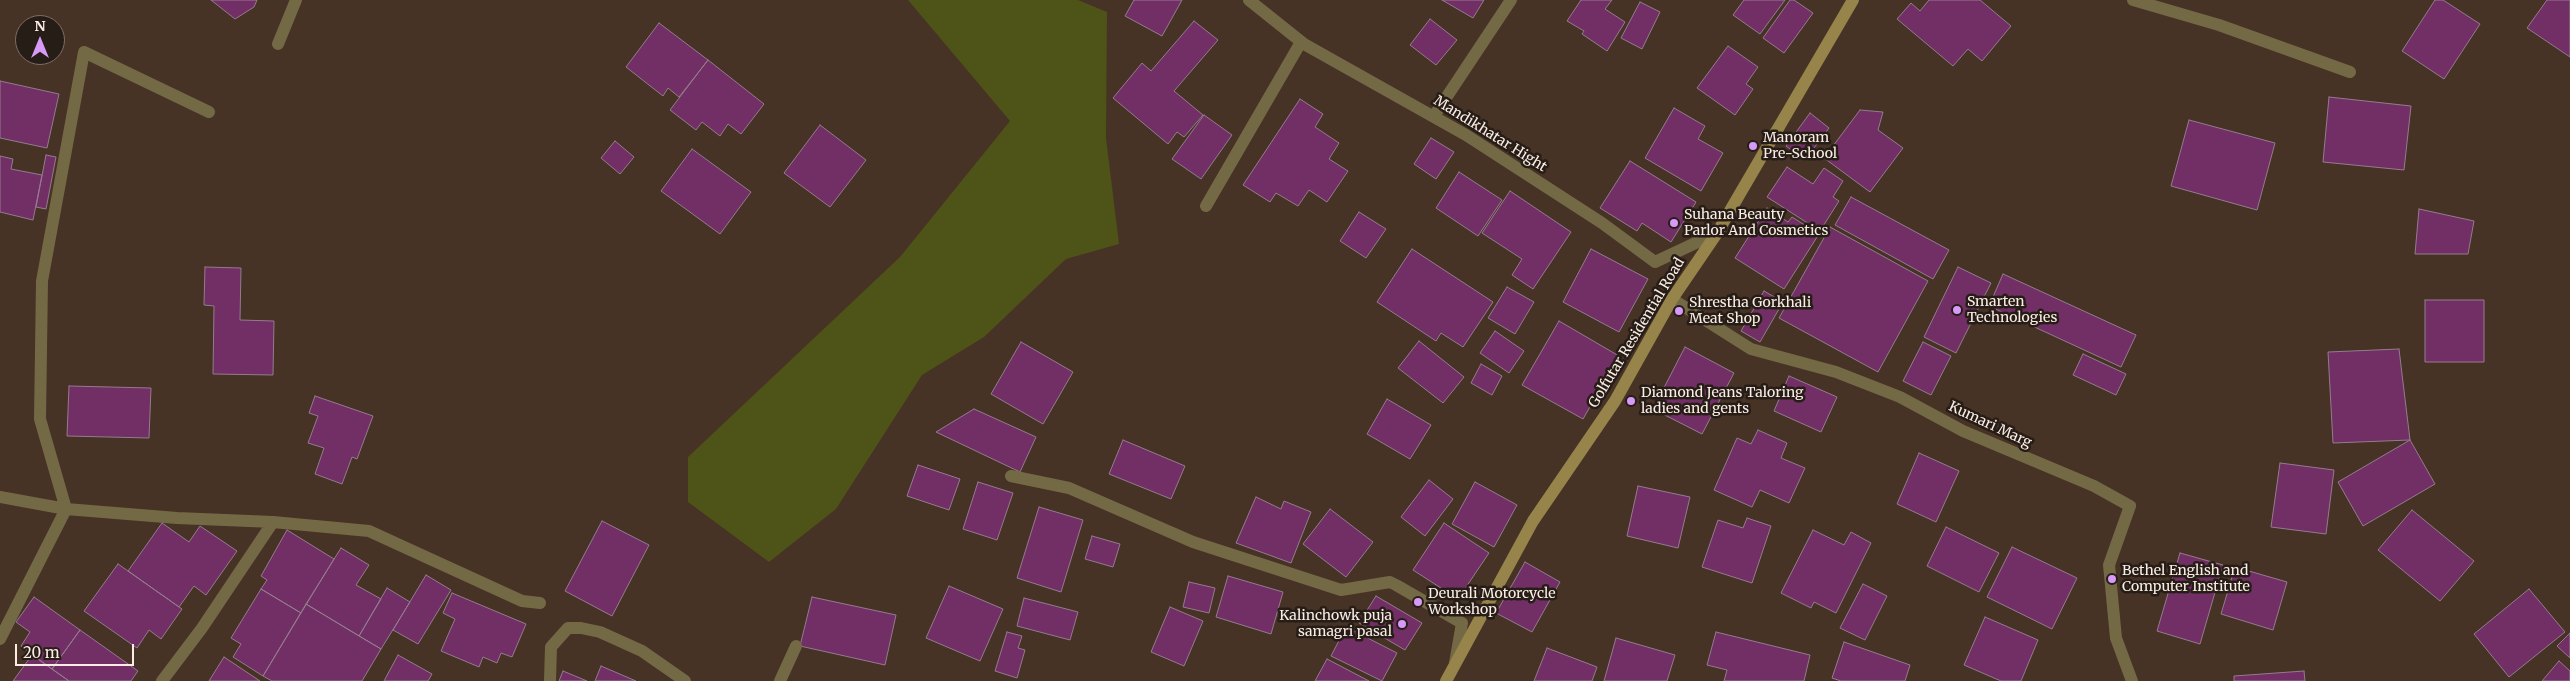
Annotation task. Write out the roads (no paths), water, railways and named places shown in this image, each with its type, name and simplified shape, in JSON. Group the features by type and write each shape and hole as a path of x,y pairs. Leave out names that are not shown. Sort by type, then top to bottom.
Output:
{"main road":[{"name":"Golfutar Residential Road","path":"1446,681 1533,521 1615,401 1672,299 1717,233 1854,0"}],"street":[{"path":"278,44 296,0"},
{"name":"Mandikhatar Hight","path":"1249,0 1301,42 1434,116 1602,224 1655,262 1717,233"},
{"path":"1434,116 1511,0"},
{"path":"2133,0 2220,25 2350,72"},
{"path":"1206,206 1301,42"},
{"path":"0,639 66,509 40,419 42,281 84,52 209,112"},
{"name":"Kumari Marg","path":"1672,299 1751,349 1836,372 1900,397 1963,431 2094,486 2130,506 2109,565 2116,638 2132,681"},
{"path":"1011,476 1069,488 1193,542 1341,590 1390,582 1462,622 1455,663"},
{"path":"0,496 66,509 177,518 273,522 369,531 522,601 540,603"},
{"path":"162,681 202,628 273,522"},
{"path":"550,681 551,647 568,628 581,628 600,632 642,651 685,681"},
{"path":"780,681 796,646"}],"place":[{"name":"Manoram Pre-School","path":"1753,146"},
{"name":"Suhana Beauty Parlor And Cosmetics","path":"1674,223"},
{"name":"Smarten Technologies","path":"1957,310"},
{"name":"Shrestha Gorkhali Meat Shop","path":"1679,311"},
{"name":"Diamond Jeans Taloring ladies and gents","path":"1631,401"},
{"name":"Bethel English and Computer Institute","path":"2112,579"},
{"name":"Deurali Motorcycle Workshop","path":"1418,602"},
{"name":"Kalinchowk puja samagri pasal","path":"1402,624"}]}
